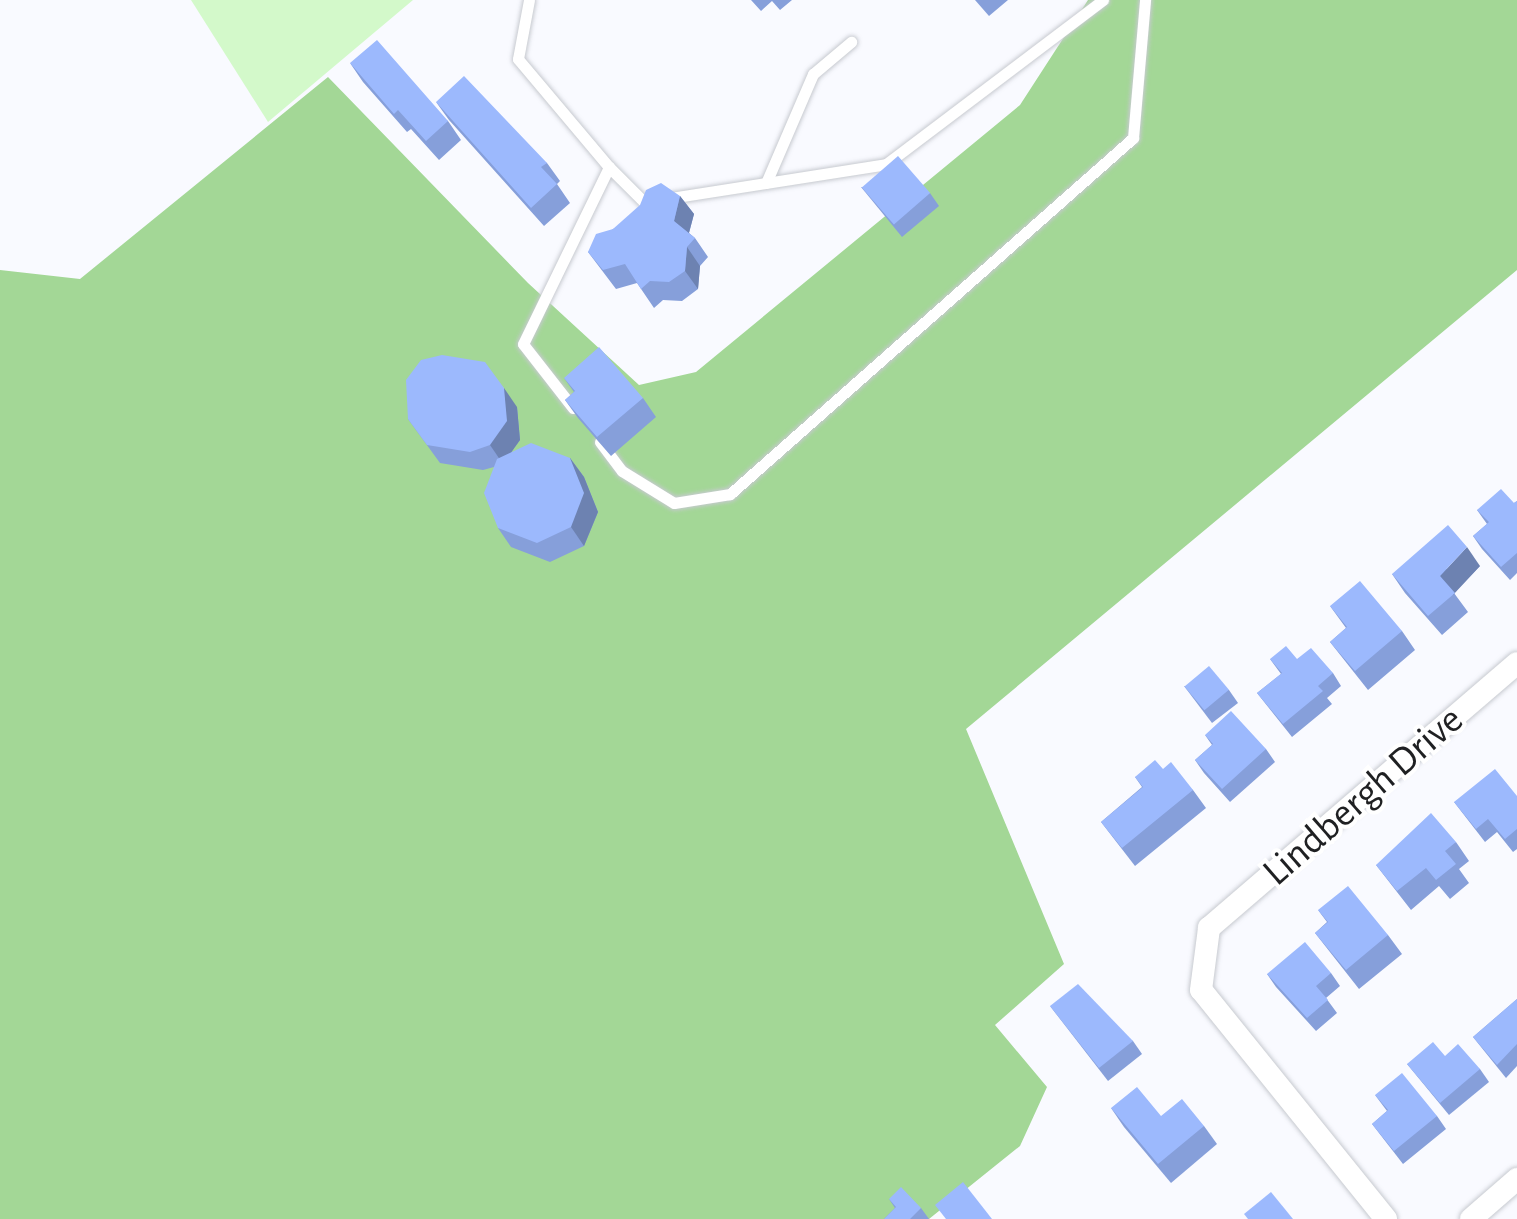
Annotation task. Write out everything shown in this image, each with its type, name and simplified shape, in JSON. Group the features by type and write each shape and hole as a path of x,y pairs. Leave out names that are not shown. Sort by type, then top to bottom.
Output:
{"street":[{"name":"Lindbergh Drive","path":"1386,1219 1201,990 1209,929 1517,663"},
{"path":"1471,1219 1517,1180"}],"lane":[{"path":"529,0 518,59 609,167 644,202 886,164 1103,0"},
{"path":"589,428 622,471 674,504 730,494 1133,138 1145,0"},
{"path":"766,183 812,74 851,42"},
{"path":"578,414 523,344 609,167"}],"green space":[{"path":"191,0 413,0 268,122"},
{"path":"1088,0 1517,0 1517,270 966,729 1064,964 995,1025 1047,1087 1020,1146 929,1219 0,1219 0,270 80,279 328,77 528,283 639,385 696,372 1020,105"}],"building":[{"path":"377,40 448,121 426,141 398,110 394,114 350,63"},
{"path":"464,76 547,163 541,167 557,184 531,208 436,102"},
{"path":"898,156 930,193 894,224 862,187"},
{"path":"661,183 680,196 674,221 695,238 687,247 685,271 669,282 650,281 641,289 625,264 603,270 588,252 596,234 613,229 640,205 646,190"},
{"path":"599,347 643,398 597,437 565,400 575,391 564,378"},
{"path":"442,355 485,362 504,388 507,421 490,445 470,452 427,445 408,419 406,380 421,360"},
{"path":"531,443 570,458 584,493 571,527 537,543 498,528 484,493 497,459"},
{"path":"1501,489 1514,503 1517,501 1517,553 1501,567 1473,536 1489,522 1477,510"},
{"path":"1448,525 1467,547 1440,576 1455,593 1428,616 1392,574"},
{"path":"1360,581 1402,631 1355,671 1330,642 1347,627 1330,606"},
{"path":"1286,646 1297,659 1311,648 1333,673 1318,686 1323,691 1283,724 1257,693 1282,673 1270,659"},
{"path":"1209,666 1229,690 1204,710 1184,687"},
{"path":"1231,711 1266,749 1222,789 1195,760 1213,744 1205,735"},
{"path":"1155,760 1163,769 1171,762 1193,790 1122,848 1101,822 1143,787 1135,777"},
{"path":"1495,769 1517,796 1517,829 1505,839 1488,819 1476,829 1454,802"},
{"path":"1431,813 1456,842 1445,851 1456,864 1436,880 1426,868 1397,891 1376,865"},
{"path":"1348,886 1388,935 1346,970 1315,933 1328,922 1318,910"},
{"path":"1305,942 1331,973 1316,986 1328,1000 1307,1018 1267,974"},
{"path":"1078,984 1133,1041 1099,1068 1050,1006"},
{"path":"1517,999 1517,1044 1497,1065 1473,1037"},
{"path":"1433,1042 1445,1056 1458,1044 1480,1069 1440,1103 1407,1064"},
{"path":"1402,1073 1437,1116 1394,1151 1372,1124 1388,1110 1375,1095"},
{"path":"1137,1087 1161,1116 1182,1099 1204,1126 1158,1164 1111,1108"},
{"path":"963,1182 992,1219 946,1219 935,1205"},
{"path":"901,1187 921,1208 910,1219 884,1219 896,1207 889,1199"},
{"path":"1271,1192 1293,1219 1248,1219 1244,1214"}]}
